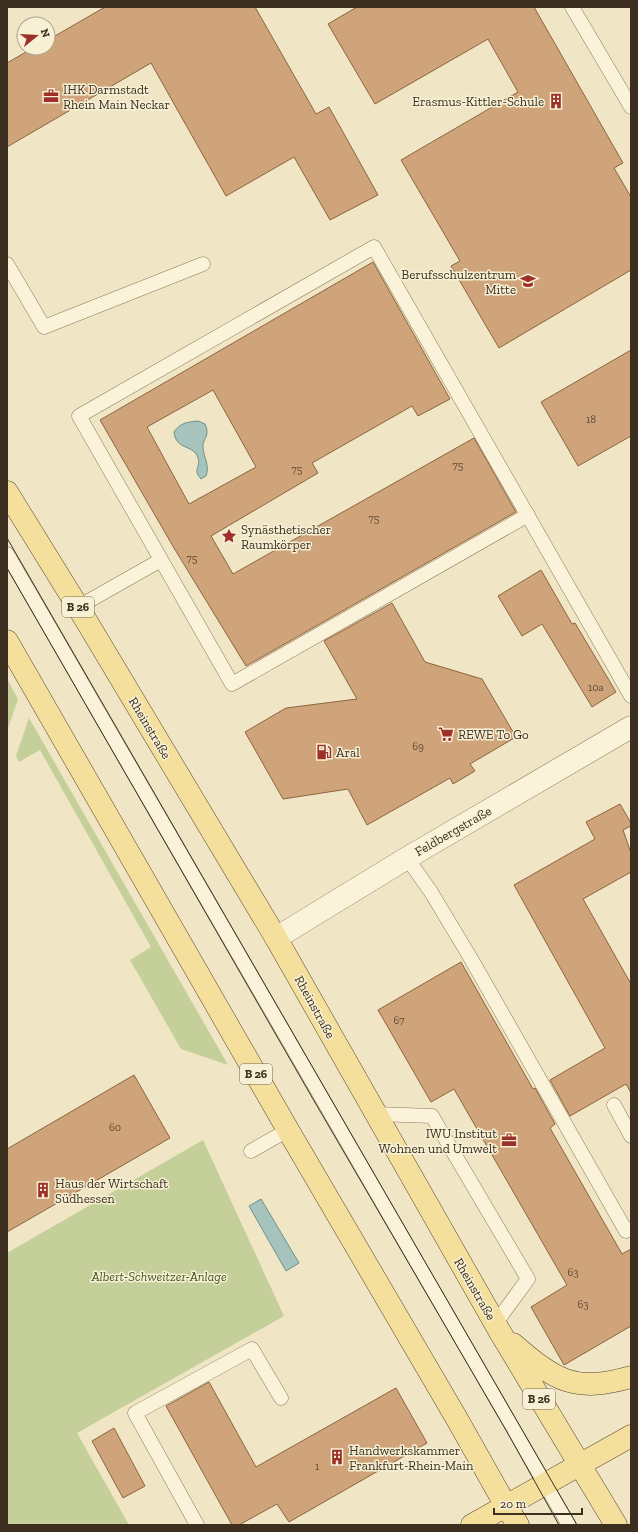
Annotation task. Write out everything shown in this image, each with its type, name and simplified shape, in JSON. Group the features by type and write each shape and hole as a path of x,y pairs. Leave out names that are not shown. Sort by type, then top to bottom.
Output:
{"main road":[{"name":"Rheinstraße","path":"7,492 78,607 276,938 497,1328 616,1525"},
{"name":"B 26","path":"7,641 288,1130 518,1525"},
{"path":"497,1328 533,1361 565,1381 593,1385 631,1377"},
{"path":"472,1525 631,1436"}],"street":[{"name":"Feldbergstraße","path":"276,938 408,858 631,727"}],"lane":[{"path":"572,7 631,107"},
{"path":"528,515 232,684 79,416 374,247 509,490 528,515 631,696"},
{"path":"7,264 44,326 203,264"},
{"path":"7,554 568,1525"},
{"path":"78,607 161,560"},
{"path":"408,858 431,892 470,957 626,1231 631,1229"},
{"path":"614,1105 631,1136"},
{"path":"376,1114 432,1116 528,1279 497,1328"},
{"path":"251,1151 288,1130"},
{"path":"197,1525 135,1413 252,1349 281,1398"}],"green space":[{"path":"7,679 18,699 7,731"},
{"path":"29,718 228,1065 181,1049 130,960 151,947 40,750 19,762 16,756"},
{"name":"Albert-Schweitzer-Anlage","path":"203,1140 284,1316 77,1433 129,1525 7,1525 7,1253"}],"water":[{"path":"198,421 205,424 207,428 207,435 203,448 207,472 206,476 201,479 197,473 199,461 196,454 178,442 175,438 174,432 184,424"},
{"path":"261,1199 299,1263 286,1271 249,1206"}],"building":[{"path":"105,7 255,7 316,114 329,107 378,195 330,220 294,157 226,196 151,63 7,147 7,63 19,56 56,56 56,35"},
{"path":"357,7 534,7 623,163 614,168 631,197 631,270 499,348 451,266 460,261 401,160 518,92 488,39 375,104 328,24"},
{"path":"373,262 450,399 418,416 412,406 312,463 318,473 211,536 233,574 474,438 516,512 246,666 174,548 100,420","holes":["213,390 256,467 189,504 147,427"]},
{"path":"631,350 631,436 578,466 541,402"},
{"path":"541,570 572,624 575,623 616,692 592,707 542,624 522,636 498,596"},
{"path":"392,603 425,662 482,679 516,737 470,764 475,771 453,784 450,778 367,825 348,789 283,799 245,732 286,708 357,699 324,641"},
{"path":"620,804 631,823 631,826 623,830 631,853 631,872 583,899 631,984 631,1093 626,1084 570,1116 550,1080 605,1048 514,885 595,839 586,822"},
{"path":"461,962 533,1089 535,1088 555,1124 550,1128 622,1254 631,1249 631,1326 564,1365 531,1307 567,1285 454,1089 431,1102 378,1010"},
{"name":"Haus der Wirtschaft Südhessen","path":"134,1075 170,1138 7,1232 7,1149"},
{"path":"209,1382 256,1467 396,1388 427,1443 289,1522 277,1504 239,1525 232,1525 166,1406"},
{"path":"114,1428 145,1486 123,1498 92,1441"}],"tram line":[{"path":"7,538 577,1525"},
{"path":"7,568 313,1099 506,1430 559,1525"}],"place":[{"name":"IHK Darmstadt Rhein Main Neckar","path":"51,96"},
{"name":"Erasmus-Kittler-Schule","path":"556,101"},
{"name":"Berufsschulzentrum Mitte","path":"528,281"},
{"name":"Synästhetischer Raumkörper","path":"229,536"},
{"name":"REWE To Go","path":"446,734"},
{"name":"Aral","path":"324,752"},
{"name":"IWU Institut Wohnen und Umwelt","path":"509,1140"},
{"name":"Haus der Wirtschaft Südhessen","path":"43,1190"},
{"name":"Handwerkskammer Frankfurt-Rhein-Main","path":"337,1457"}]}
